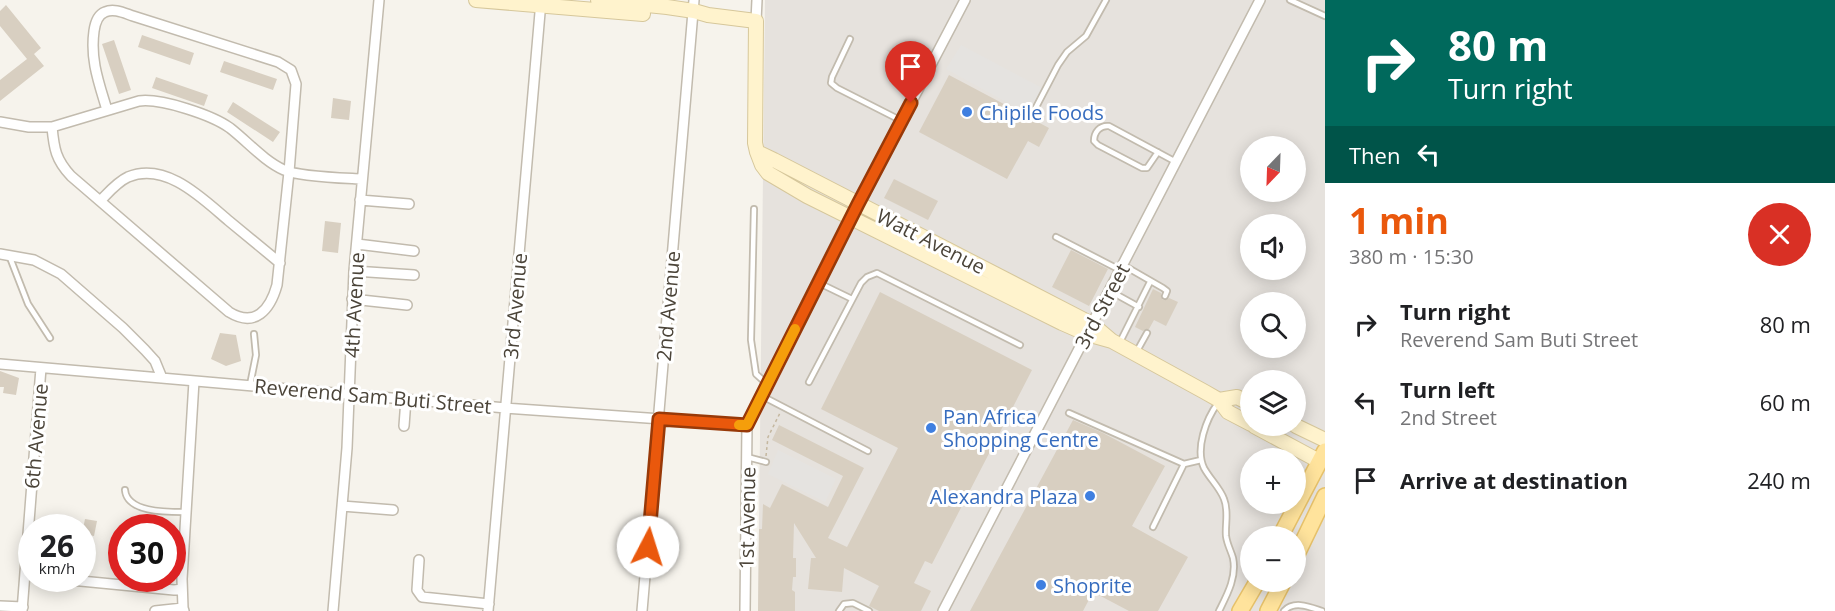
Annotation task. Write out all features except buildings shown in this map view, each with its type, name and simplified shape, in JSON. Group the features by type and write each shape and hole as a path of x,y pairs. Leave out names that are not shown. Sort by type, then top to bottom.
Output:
{"main road":[{"path":"1286,526 1323,459"},
{"path":"1306,535 1325,496"},
{"path":"1240,611 1251,592"},
{"path":"1268,611 1278,592"}],"street":[{"name":"4th Avenue","path":"333,611 350,393 354,271 378,0"},
{"path":"476,0 694,9"},
{"path":"598,0 694,9 708,15 756,21"},
{"path":"757,0 755,126 757,152"},
{"path":"747,425 858,204 965,0"},
{"name":"3rd Street","path":"942,611 1260,0"},
{"name":"3rd Avenue","path":"489,607 541,3"},
{"name":"2nd Avenue","path":"642,611 694,9"},
{"path":"52,127 57,157 63,167 201,290 238,318 254,318 267,307 274,296 277,285 296,84 291,70 278,62 116,11 103,12 96,20 92,52 94,69 108,110"},
{"path":"0,122 29,127 52,127 148,99 171,104 222,123 273,164 289,172 361,179"},
{"name":"Watt Avenue","path":"757,152 774,159 1135,353 1219,400 1228,412 1240,418"},
{"name":"Watt Avenue","path":"757,152 762,165 778,179 851,219 1089,329"},
{"path":"100,201 129,177 145,174 166,177 192,190 280,262"},
{"path":"360,200 409,204"},
{"path":"357,244 414,251"},
{"path":"5,255 34,260 76,286 151,356 162,378"},
{"path":"354,271 414,275"},
{"path":"352,299 406,305"},
{"name":"Reverend Sam Buti Street","path":"0,364 506,408 747,425"},
{"name":"6th Avenue","path":"32,514 41,368"},
{"path":"186,512 194,381"},
{"name":"Watt Avenue","path":"1219,400 1240,398"},
{"path":"404,426 406,399"},
{"name":"1st Avenue","path":"745,611 747,425"},
{"path":"1306,431 1325,440"},
{"name":"Watt Avenue","path":"1276,436 1323,459"},
{"path":"342,506 393,510"},
{"path":"419,560 417,590 422,597 489,607"},
{"name":"6th Avenue","path":"22,609 25,592"},
{"path":"155,611 183,610 183,592"},
{"path":"0,606 22,609"}],"lane":[{"path":"1033,113 1058,65 1067,52 1086,36 1106,0"},
{"path":"1290,0 1325,16"},
{"path":"850,39 831,83 902,121"},
{"path":"1158,152 1148,168 1142,168 1098,145 1094,138 1099,128 1109,126 1158,152 1176,162"},
{"path":"754,209 751,340 756,374 768,385"},
{"path":"1056,237 1167,291 1165,296"},
{"path":"5,255 28,303 50,338"},
{"path":"809,382 861,283 867,277 877,273 1020,345"},
{"path":"1115,343 1139,307 1150,282"},
{"path":"819,283 852,299"},
{"path":"1109,291 1139,307"},
{"path":"1135,353 1147,333"},
{"path":"250,385 256,355 254,334"},
{"path":"762,396 868,451"},
{"path":"1219,400 1204,432 1201,460 1224,500 1227,516 1226,535 1234,567 1229,590 1219,611"},
{"path":"1069,413 1184,464 1201,460"},
{"path":"747,458 766,462"},
{"path":"1153,527 1184,464"},
{"path":"125,490 126,498 144,509 186,512"},
{"path":"839,611 844,604 853,603 869,611"},
{"path":"1284,611 1288,607 1298,605 1322,611"}],"path":[{"path":"766,462 768,437 784,408"}],"shaded area":[{"path":"765,0 1325,0 1325,611 758,611"},
{"path":"961,45 1044,89 1030,115 946,69"},
{"path":"778,450 836,479 825,502 768,474"}],"slow traffic":[{"path":"739,425 747,425 795,329"}],"place":[{"name":"Chipile Foods","path":"967,112"},
{"name":"Pan Africa Shopping Centre","path":"931,428"},
{"name":"Alexandra Plaza","path":"1090,496"},
{"name":"Shoprite","path":"1041,585"}],"route":[{"path":"648,547 659,419 747,425 911,103"}]}
